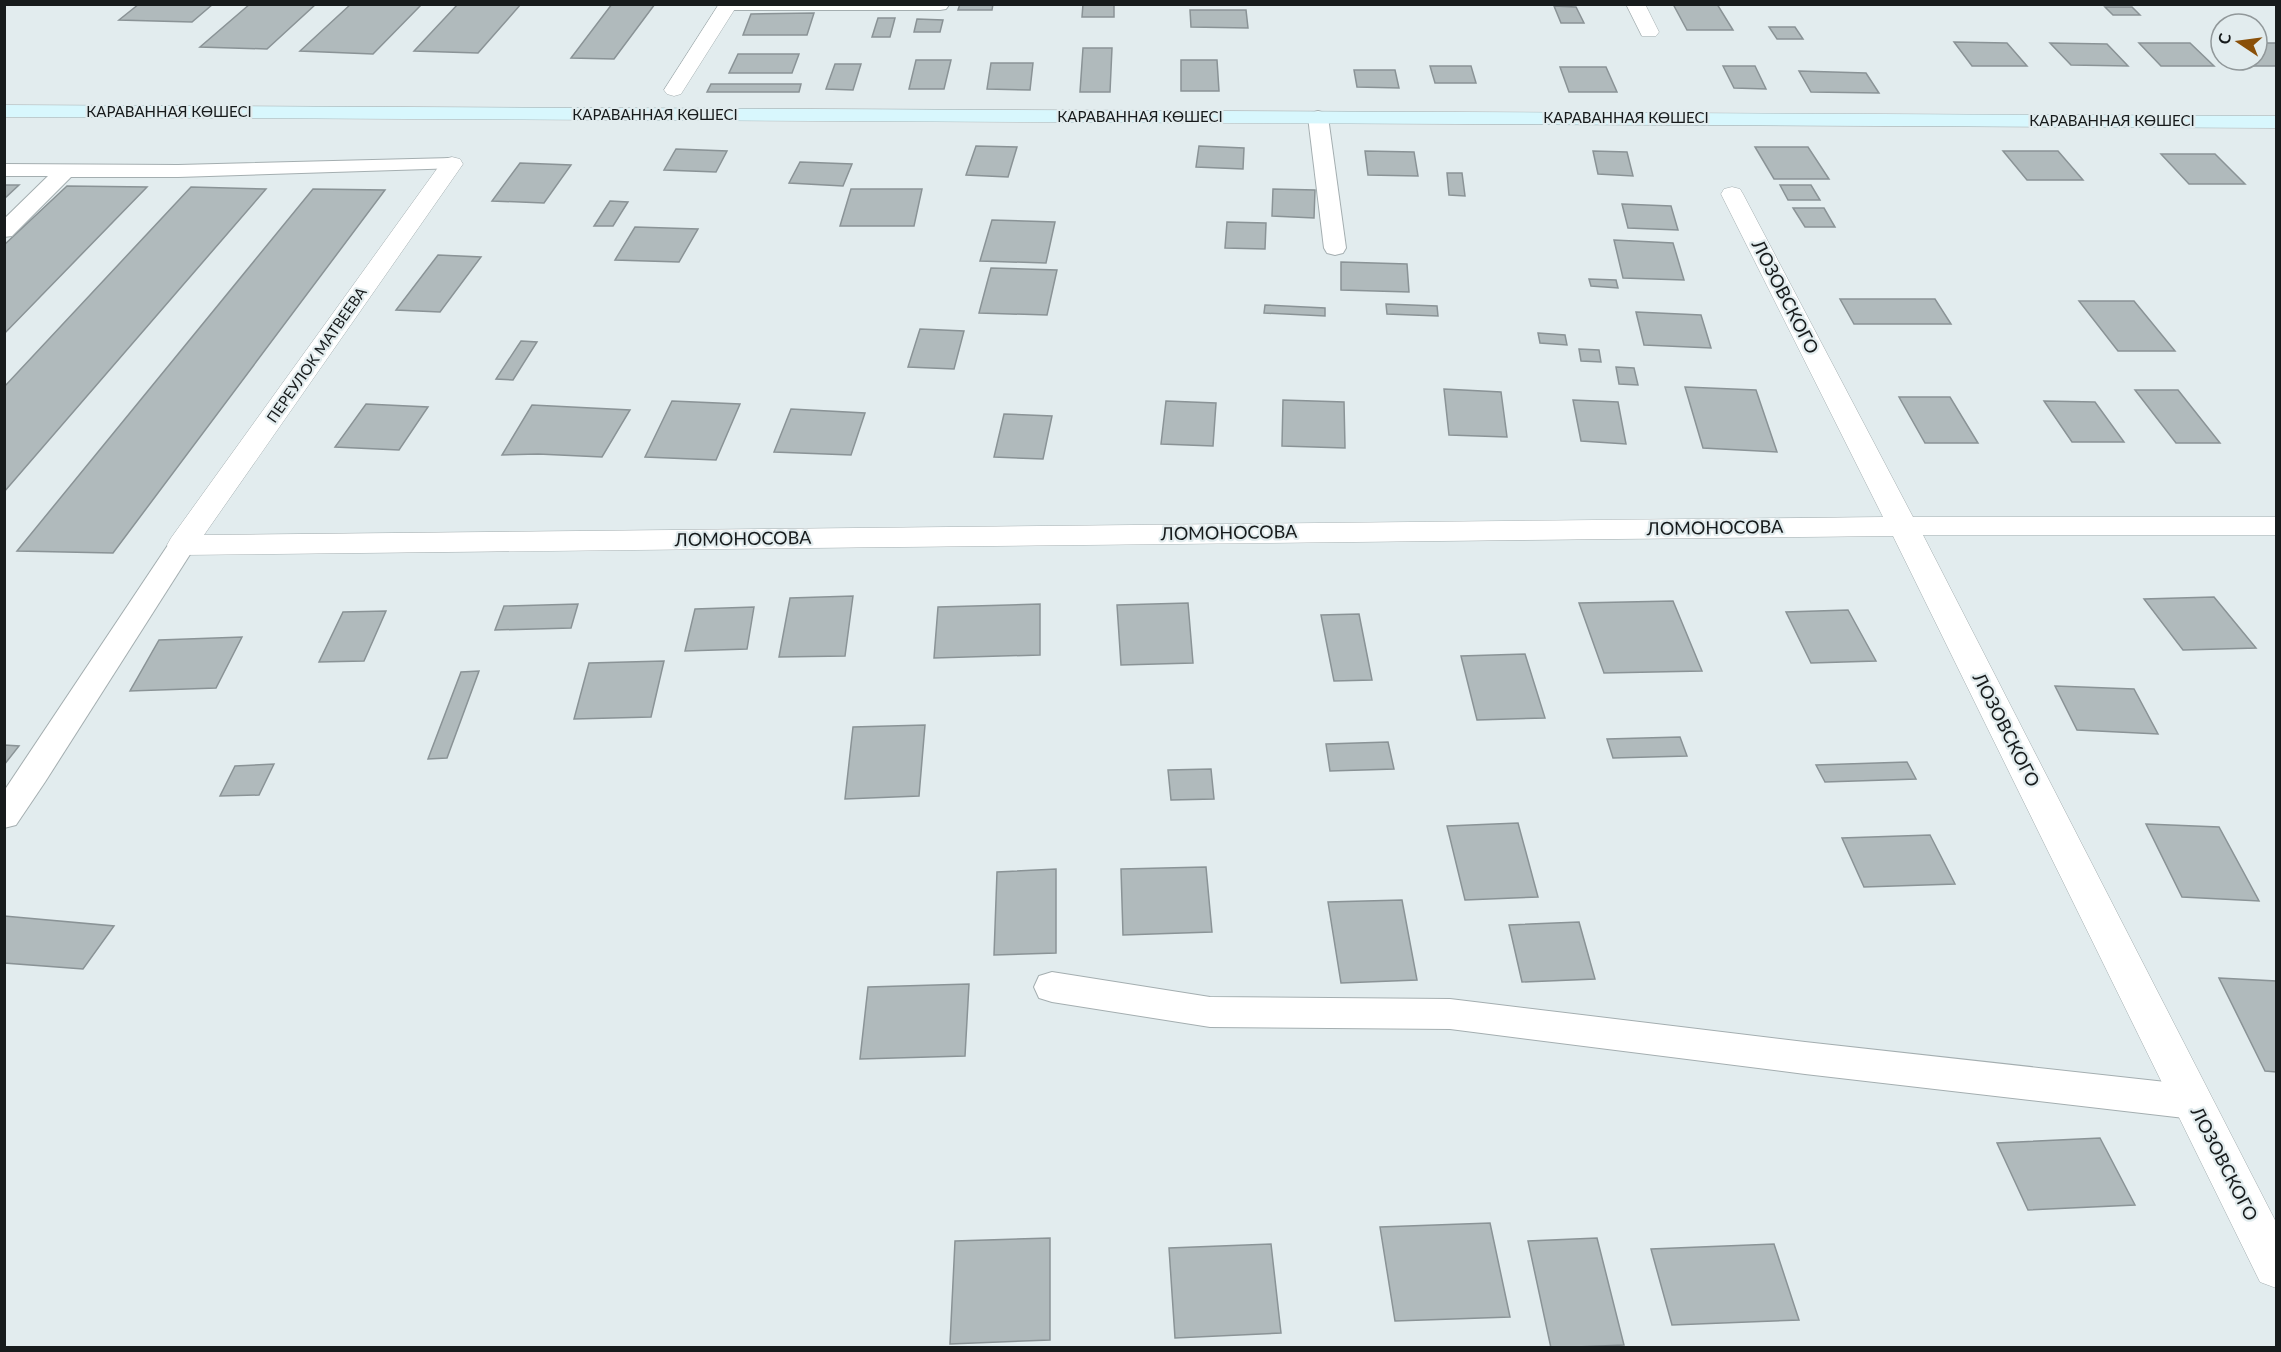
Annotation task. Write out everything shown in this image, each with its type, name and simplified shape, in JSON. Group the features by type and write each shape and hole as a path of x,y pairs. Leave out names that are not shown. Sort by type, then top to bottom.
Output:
{"main road":[{"name":"КАРАВАННАЯ КӨШЕСІ","path":"9,111 2277,122"}],"street":[{"path":"1635,4 1648,32"},
{"path":"674,90 729,5"},
{"name":"ПЕРЕУЛОК МАТВЕЕВА","path":"182,545 452,164"},
{"name":"ЛОЗОВСКОГО","path":"1732,194 1903,526 2277,1267"},
{"name":"ЛОМОНОСОВА","path":"182,545 1903,526 2277,526"}],"lane":[{"path":"729,5 940,4"},
{"path":"1318,117 1335,248"},
{"path":"4,170 178,171 452,164"},
{"path":"4,231 66,170"},
{"path":"4,816 34,774 182,545"},
{"path":"1052,987 1210,1012 1450,1014 1805,1058 2193,1102"}],"building":[{"path":"139,4 213,4 192,22 119,20"},
{"path":"250,4 316,4 267,49 200,47"},
{"path":"351,4 422,4 373,54 300,51"},
{"path":"458,4 521,4 478,53 414,51"},
{"path":"612,4 655,4 614,59 571,58"},
{"path":"960,4 993,4 992,10 958,10"},
{"path":"1083,4 1114,4 1114,17 1082,17"},
{"path":"1673,4 1717,4 1733,30 1687,30"},
{"path":"1554,6 1576,7 1584,23 1561,23"},
{"path":"2105,7 2132,7 2140,15 2113,15"},
{"path":"1190,10 1246,10 1248,28 1191,27"},
{"path":"814,13 807,35 743,35 751,14"},
{"path":"878,18 895,18 890,37 872,37"},
{"path":"917,19 943,20 940,32 914,32"},
{"path":"1769,27 1795,27 1803,39 1777,39"},
{"path":"1954,42 2007,43 2027,66 1972,66"},
{"path":"2050,43 2107,44 2128,66 2071,65"},
{"path":"2139,43 2190,43 2209,61 2209,66 2161,66"},
{"path":"2269,43 2276,43 2276,66 2269,66"},
{"path":"1083,48 1112,48 1110,92 1080,92"},
{"path":"738,54 799,54 792,73 729,73"},
{"path":"916,60 951,60 944,89 909,89"},
{"path":"1181,60 1217,60 1219,91 1181,91"},
{"path":"991,63 1033,63 1030,90 987,89"},
{"path":"835,64 861,64 853,90 826,89"},
{"path":"1430,66 1471,66 1476,83 1435,83"},
{"path":"1723,66 1755,66 1766,89 1734,88"},
{"path":"1560,67 1606,67 1617,92 1569,92"},
{"path":"1354,70 1395,70 1399,88 1357,87"},
{"path":"1799,71 1866,73 1879,93 1811,92"},
{"path":"711,84 801,84 799,92 707,92"},
{"path":"976,146 1017,147 1008,177 966,175"},
{"path":"1199,146 1244,148 1243,169 1196,167"},
{"path":"1755,147 1808,147 1829,179 1774,179"},
{"path":"676,149 727,151 716,172 664,170"},
{"path":"1365,151 1414,152 1418,176 1368,175"},
{"path":"1593,151 1627,152 1633,176 1598,174"},
{"path":"2003,151 2058,151 2083,180 2027,180"},
{"path":"2161,154 2215,154 2245,184 2189,184"},
{"path":"800,162 852,164 843,186 789,183"},
{"path":"520,163 571,165 544,203 492,201"},
{"path":"1447,173 1462,173 1465,196 1449,195"},
{"path":"4,185 19,185 4,199"},
{"path":"1780,185 1811,185 1820,200 1788,200"},
{"path":"67,186 147,187 4,334 4,245"},
{"path":"191,187 266,189 4,492 4,387"},
{"path":"313,189 385,190 113,553 17,551"},
{"path":"851,189 922,189 914,226 840,226"},
{"path":"1273,189 1315,190 1314,218 1272,216"},
{"path":"610,201 628,202 613,226 594,226"},
{"path":"1622,204 1671,206 1678,230 1628,228"},
{"path":"1793,208 1824,208 1835,227 1805,227"},
{"path":"992,220 1055,222 1046,263 980,261"},
{"path":"1227,222 1266,223 1265,249 1225,248"},
{"path":"635,227 698,229 679,262 615,260"},
{"path":"1614,240 1673,243 1684,280 1623,278"},
{"path":"438,255 481,257 440,312 396,310"},
{"path":"1341,262 1407,264 1409,292 1341,290"},
{"path":"991,268 1057,270 1047,315 979,313"},
{"path":"1589,279 1616,280 1618,288 1591,286"},
{"path":"1840,299 1935,299 1951,324 1854,324"},
{"path":"2079,301 2134,301 2175,351 2118,351"},
{"path":"1386,304 1437,306 1438,316 1387,314"},
{"path":"1265,305 1325,308 1325,316 1264,313"},
{"path":"1636,312 1701,315 1711,348 1644,345"},
{"path":"920,329 964,331 954,369 908,367"},
{"path":"1538,333 1565,335 1567,345 1540,343"},
{"path":"521,341 537,342 513,380 496,379"},
{"path":"1579,349 1599,350 1601,362 1581,361"},
{"path":"1616,367 1634,368 1638,385 1619,384"},
{"path":"1685,387 1756,390 1777,452 1703,448"},
{"path":"1444,389 1501,392 1507,437 1449,435"},
{"path":"2135,390 2178,390 2220,443 2176,443"},
{"path":"1899,397 1950,397 1978,443 1925,443"},
{"path":"1283,400 1344,402 1345,448 1282,446"},
{"path":"1573,400 1618,402 1626,444 1581,441"},
{"path":"672,401 740,404 716,460 645,457"},
{"path":"1166,401 1216,403 1213,446 1161,444"},
{"path":"2044,401 2095,402 2124,442 2072,442"},
{"path":"366,404 428,407 399,450 335,447"},
{"path":"532,405 630,410 602,457 502,455"},
{"path":"791,409 865,413 851,455 774,452"},
{"path":"1004,414 1052,416 1043,459 994,457"},
{"path":"853,596 845,656 779,657 790,598"},
{"path":"2214,597 2256,648 2183,650 2144,599"},
{"path":"1673,601 1702,671 1604,673 1579,603"},
{"path":"1188,603 1193,663 1121,665 1117,605"},
{"path":"578,604 571,628 495,630 504,606"},
{"path":"1040,604 1040,655 934,658 938,607"},
{"path":"754,607 747,649 685,651 695,609"},
{"path":"1848,610 1876,661 1811,663 1786,612"},
{"path":"386,611 364,661 319,662 343,612"},
{"path":"1359,614 1372,680 1334,681 1321,615"},
{"path":"242,637 216,688 130,691 159,640"},
{"path":"1525,654 1545,718 1477,720 1461,656"},
{"path":"664,661 651,717 574,719 589,663"},
{"path":"479,671 447,758 428,759 461,672"},
{"path":"2055,686 2134,689 2158,734 2077,730"},
{"path":"925,725 919,796 845,799 853,727"},
{"path":"1680,737 1687,756 1613,758 1607,739"},
{"path":"1388,742 1394,769 1330,771 1326,744"},
{"path":"4,745 19,746 4,765"},
{"path":"1907,762 1916,779 1825,782 1816,765"},
{"path":"274,764 259,795 220,796 235,766"},
{"path":"1211,769 1214,799 1171,800 1168,770"},
{"path":"1518,823 1538,897 1465,900 1447,826"},
{"path":"2146,824 2219,827 2259,901 2182,897"},
{"path":"1930,835 1955,884 1864,887 1842,838"},
{"path":"1206,867 1212,932 1123,935 1121,869"},
{"path":"1056,869 1056,953 994,955 997,872"},
{"path":"1402,900 1417,980 1341,983 1328,902"},
{"path":"4,916 114,926 83,969 4,963"},
{"path":"1579,922 1595,979 1522,982 1509,925"},
{"path":"2219,978 2276,981 2276,1072 2265,1071"},
{"path":"969,984 965,1056 860,1059 868,987"},
{"path":"2100,1138 2135,1205 2028,1210 1997,1143"},
{"path":"1490,1223 1510,1317 1395,1321 1380,1227"},
{"path":"1050,1238 1050,1340 950,1344 955,1241"},
{"path":"1597,1238 1624,1345 1551,1348 1528,1241"},
{"path":"1271,1244 1281,1333 1175,1338 1169,1248"},
{"path":"1774,1244 1799,1320 1672,1325 1651,1249"}]}
